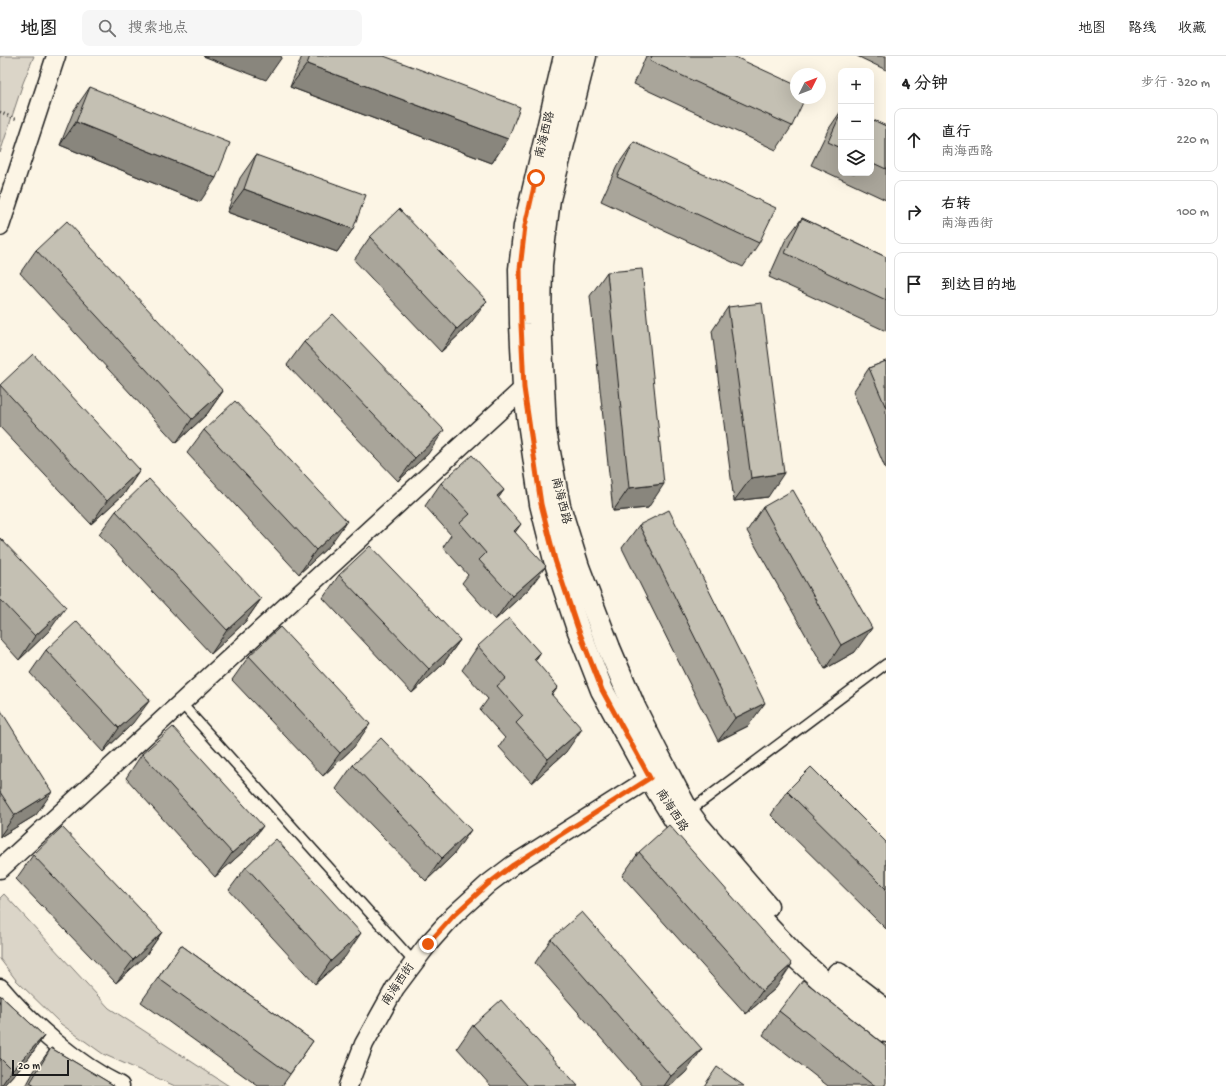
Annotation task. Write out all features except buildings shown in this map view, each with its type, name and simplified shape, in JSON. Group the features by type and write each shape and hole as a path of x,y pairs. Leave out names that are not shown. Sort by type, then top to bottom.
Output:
{"street":[{"path":"0,226 56,56"},
{"name":"南海西路","path":"565,56 525,226 520,269 524,388 541,504 555,560 577,626 602,690 650,778 682,816 727,884 796,957 825,983 886,1031"},
{"name":"南海西路","path":"585,56 549,199 541,265 540,318 545,431 560,506 578,567 609,648 682,816 698,826 755,893 809,949 846,981 886,1011"},
{"path":"0,869 524,388"},
{"name":"南海西街","path":"348,1086 364,1044 395,988 428,944 454,915 488,884 513,865 650,778"},
{"path":"0,988 12,1002 45,1034 79,1061 120,1086"}],"lane":[{"path":"682,816 886,664"},
{"path":"182,703 414,962"}],"shaded area":[{"path":"0,56 34,56 23,83 0,153"},
{"path":"4,894 109,1008 229,1086 175,1086 103,1054 61,1024 16,980 0,959 0,898"}],"route":[{"path":"428,944 454,915 488,884 513,865 650,778 602,690 577,626 555,560 541,504 524,388 520,269 525,226 536,178"}]}
